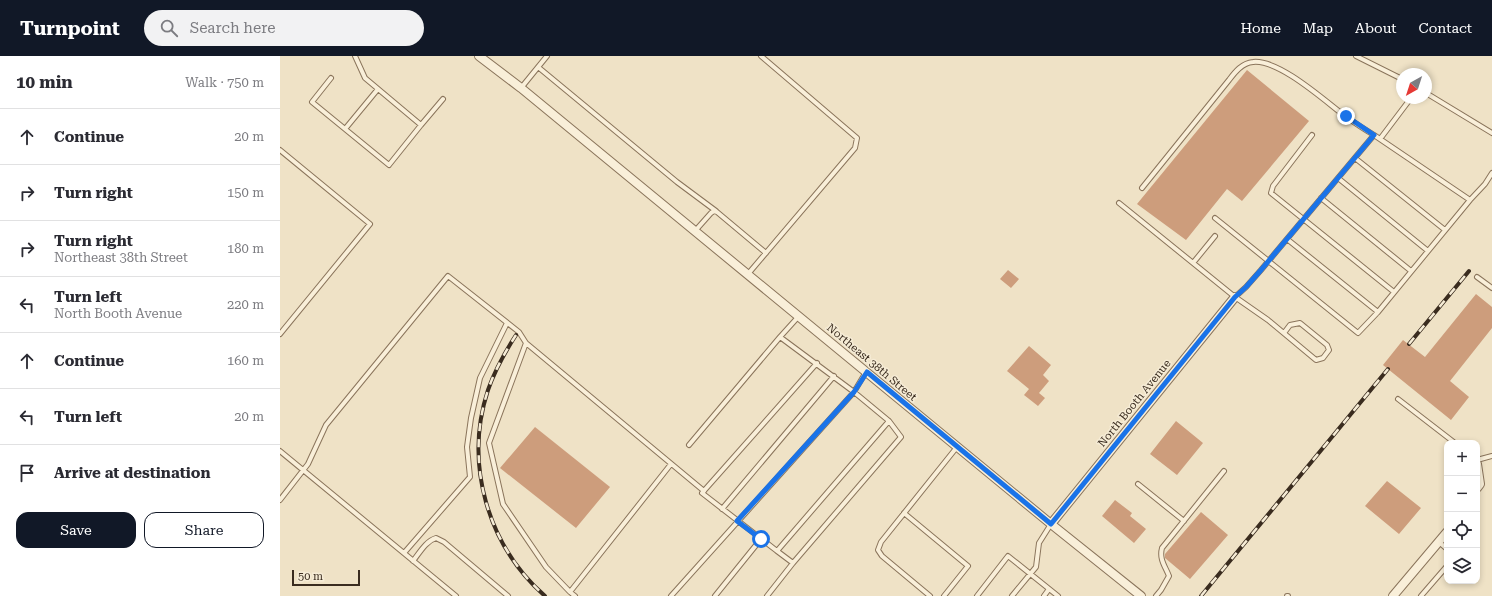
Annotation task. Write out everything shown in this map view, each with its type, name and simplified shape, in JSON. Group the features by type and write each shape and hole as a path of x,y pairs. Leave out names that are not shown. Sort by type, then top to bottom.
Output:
{"street":[{"name":"Northeast 38th Street","path":"479,56 521,88 957,447 1141,596"},
{"name":"North Booth Avenue","path":"1051,524 1235,297"},
{"path":"1393,596 1444,535"}],"lane":[{"path":"355,56 365,78 421,125"},
{"path":"521,88 547,56"},
{"path":"748,274 855,148 857,138 761,56"},
{"path":"1356,56 1396,76"},
{"path":"1142,188 1238,70 1249,63 1262,62 1299,81 1346,116 1470,200"},
{"path":"538,67 677,182 716,211 766,253"},
{"path":"331,78 312,102 389,165 443,99"},
{"path":"345,129 378,89"},
{"path":"1432,97 1492,133"},
{"path":"1380,139 1406,104"},
{"path":"1312,135 1273,186 1271,193 1394,292"},
{"path":"1235,297 1268,262 1374,135"},
{"path":"280,150 370,224 280,334"},
{"path":"1355,158 1445,230"},
{"path":"1215,218 1358,334 1485,184 1492,173"},
{"path":"1338,178 1428,251"},
{"path":"1321,198 1411,272"},
{"path":"1119,203 1235,297 1268,320 1316,360 1322,358 1329,350 1327,345 1300,323 1297,322 1290,325 1284,333"},
{"path":"695,231 711,213 716,211"},
{"path":"1193,263 1215,236"},
{"path":"1287,239 1378,312"},
{"path":"280,500 308,464 326,425 448,276 519,332 526,343 704,491 702,493 793,563"},
{"path":"1477,277 1492,288"},
{"path":"689,445 799,316"},
{"path":"404,553 470,477 467,447 471,418 480,378 507,323"},
{"path":"767,596 793,563 901,437 889,421 854,392 780,337"},
{"path":"526,343 489,443 503,504 546,567 575,596"},
{"path":"704,491 816,363"},
{"path":"671,596 854,392 867,372"},
{"path":"722,509 834,376"},
{"path":"1398,399 1451,440"},
{"path":"777,551 889,421"},
{"path":"930,596 882,556 878,550 880,542 957,447"},
{"path":"280,451 456,596"},
{"path":"1480,459 1492,456"},
{"path":"570,592 672,464"},
{"path":"1156,596 1169,576 1161,560 1160,554 1162,548 1224,471"},
{"path":"1138,484 1184,521"},
{"path":"904,513 968,566 944,596"},
{"path":"1012,596 1036,567 1039,543 1051,524"},
{"path":"413,561 425,545 432,539 436,538 444,542 508,596"},
{"path":"715,596 761,539"},
{"path":"1438,542 1446,548"},
{"path":"977,596 1008,556 1058,596"},
{"path":"1421,596 1444,569"},
{"path":"1044,596 1049,589"}],"building":[{"path":"1247,70 1309,121 1242,201 1227,189 1186,240 1137,204"},
{"path":"1008,270 1019,279 1011,288 1000,279"},
{"path":"1476,294 1492,307 1492,328 1450,381 1469,397 1451,420 1383,365 1403,340 1425,357"},
{"path":"1029,346 1051,365 1043,375 1049,381 1039,393 1045,398 1038,406 1024,395 1029,389 1007,371"},
{"path":"1176,421 1203,443 1177,475 1150,454"},
{"path":"535,427 610,487 576,528 500,468"},
{"path":"1387,481 1421,508 1399,534 1365,506"},
{"path":"1115,500 1132,513 1130,516 1146,529 1134,543 1102,516"},
{"path":"1201,512 1228,535 1190,579 1165,558 1165,554"}],"railway":[{"path":"1409,344 1469,271"},
{"path":"516,335 500,361 488,390 481,418 479,446 480,474 486,501 495,528 508,553 525,576 545,596"},
{"path":"1201,596 1388,369"}],"route":[{"path":"761,539 737,521 854,392 867,372 1051,524 1235,297 1261,270 1374,135 1346,116"}]}
